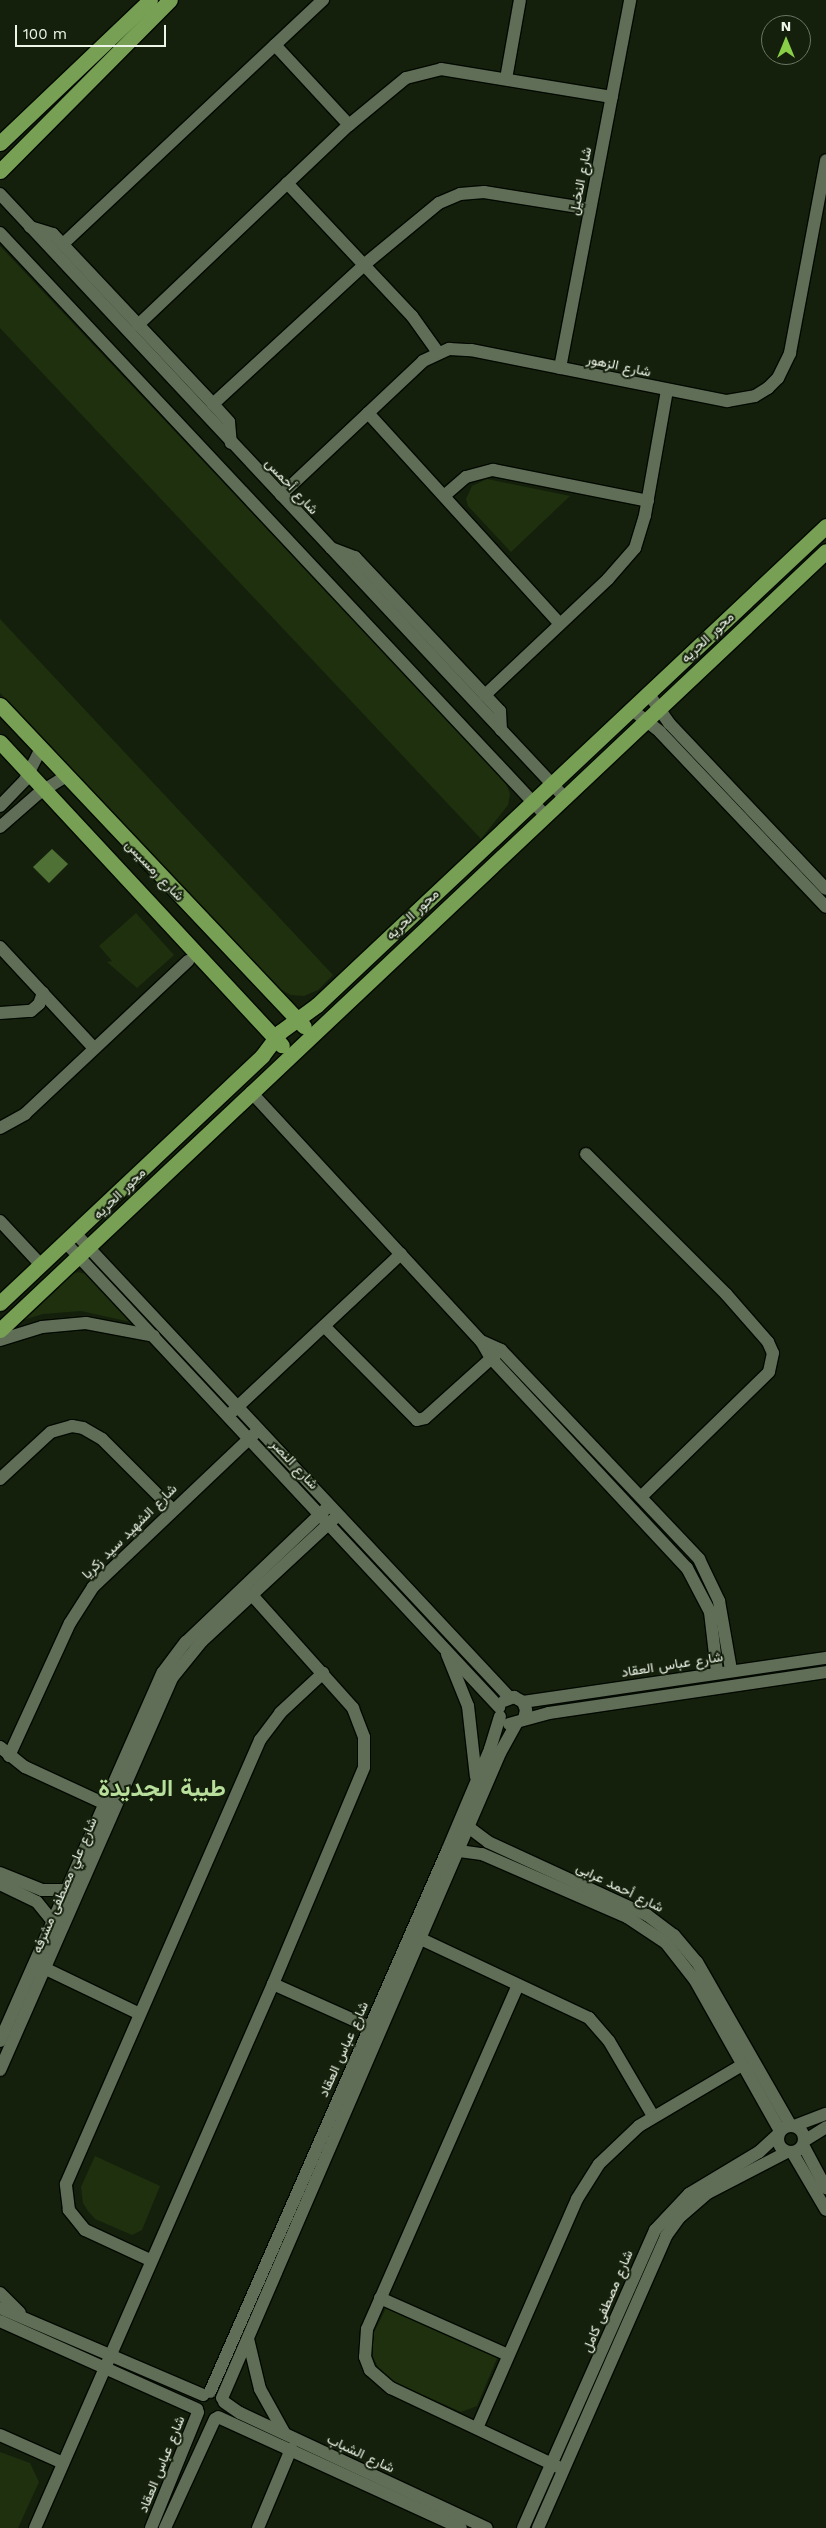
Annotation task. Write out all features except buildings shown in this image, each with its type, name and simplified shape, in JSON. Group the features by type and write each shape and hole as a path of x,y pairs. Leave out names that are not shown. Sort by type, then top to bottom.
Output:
{"main road":[{"path":"0,142 150,0"},
{"path":"0,171 170,0"},
{"name":"محور الحريه","path":"0,1303 219,1098 262,1056 276,1038 323,999 826,526"},
{"name":"محور الحريه","path":"0,1330 826,551"},
{"name":"شارع رمسيس","path":"0,705 312,1034"},
{"name":"شارع رمسيس","path":"0,742 291,1055"},
{"path":"219,1098 231,1111"}],"street":[{"path":"63,244 323,0"},
{"path":"506,79 520,0"},
{"name":"شارع النخيل","path":"560,368 630,0"},
{"path":"275,45 349,125"},
{"path":"138,325 349,125 396,84 418,72 441,69 612,97"},
{"name":"شارع الزهور","path":"437,351 472,350 727,401 741,400 768,388 778,378 794,338 826,160"},
{"path":"281,495 422,361 437,351 412,316 365,264 287,184"},
{"path":"212,404 365,264 429,210 460,194 484,192 590,209"},
{"name":"شارع أحمس","path":"0,194 271,486 564,797"},
{"path":"30,227 47,230 63,244 229,422 231,442"},
{"path":"0,233 275,523 545,815"},
{"path":"486,695 628,558 640,538 668,390"},
{"path":"368,413 560,624"},
{"path":"444,496 466,477 493,470 648,501"},
{"path":"255,502 271,486"},
{"path":"275,523 292,507"},
{"path":"331,548 356,557 486,695 500,712 502,730"},
{"path":"648,693 658,708 826,889"},
{"path":"631,709 646,719 826,907"},
{"path":"0,806 30,773 41,749"},
{"path":"0,827 45,789 66,776"},
{"path":"0,947 93,1047"},
{"path":"0,1128 17,1120 93,1047 188,961"},
{"path":"0,1013 30,1011 39,1004 43,993"},
{"path":"251,1092 481,1341 491,1358 687,1568 710,1612 717,1672"},
{"path":"586,1154 726,1294 768,1342 773,1354 769,1372 642,1496"},
{"path":"0,1221 41,1265"},
{"name":"شارع النصر","path":"71,1238 329,1514 500,1712"},
{"path":"233,1410 401,1254"},
{"path":"0,1340 42,1327 86,1323 159,1332"},
{"path":"324,1326 417,1420 425,1418 502,1350"},
{"path":"481,1341 502,1350 689,1546 707,1572 724,1616 731,1670"},
{"path":"0,1479 51,1432 72,1426 83,1428 102,1439 172,1509"},
{"name":"شارع الشهيد سيد زكريا","path":"4,1751 84,1599 172,1509 254,1433"},
{"name":"شارع النصر","path":"329,1514 510,1698"},
{"name":"شارع علي مصطفى مشرفه","path":"0,2041 53,1919 71,1891 169,1683 194,1650 252,1595 329,1514"},
{"name":"شارع علي مصطفى مشرفه","path":"0,2070 59,1932 71,1891 151,1694 170,1662 329,1514"},
{"path":"35,2528 150,2260 273,1984 364,1767 364,1737 360,1722 353,1708 252,1595"},
{"path":"440,1641 468,1706 476,1782"},
{"name":"شارع عباس العقاد","path":"523,1702 717,1672 826,1658"},
{"path":"520,1722 526,1710 523,1702 510,1698 500,1712 506,1723 520,1722 826,1672"},
{"path":"150,2260 85,2230 69,2210 66,2197 70,2172 260,1740 280,1713 323,1673"},
{"name":"شارع عباس العقاد","path":"464,1824 500,1712"},
{"name":"شارع عباس العقاد","path":"214,2397 368,2027 464,1824 520,1722"},
{"path":"4,1751 34,1771 105,1804"},
{"name":"شارع أحمد عرابى","path":"464,1824 503,1850 647,1914 674,1935 698,1962 786,2129"},
{"name":"شارع عباس العقاد","path":"151,2528 198,2410 214,2397 248,2339 421,1939 453,1850"},
{"name":"شارع أحمد عرابى","path":"453,1850 490,1857 627,1917 654,1933 687,1967 742,2065 786,2129"},
{"path":"0,1873 42,1890 71,1891"},
{"path":"0,1884 37,1902 53,1919 59,1932"},
{"path":"421,1939 580,2013 597,2025 653,2116"},
{"path":"44,1968 140,2014"},
{"path":"273,1984 380,2032"},
{"path":"518,1985 380,2298 364,2344 370,2370 391,2388 557,2466"},
{"path":"476,2428 584,2187 608,2153 653,2116 742,2065"},
{"name":"شارع مصطفى كامل","path":"538,2528 557,2466 656,2230 689,2194 759,2152 786,2129 826,2114"},
{"path":"804,2143 826,2127"},
{"path":"826,2188 804,2143 803,2133 786,2129 779,2145 790,2152 826,2210"},
{"name":"شارع مصطفى كامل","path":"523,2528 557,2466 666,2236 685,2212 708,2193 790,2152 804,2143"},
{"path":"0,2293 25,2318"},
{"path":"380,2298 508,2355"},
{"name":"شارع الشباب","path":"0,2308 25,2318 198,2410 207,2419 216,2418 291,2449 461,2528"},
{"name":"شارع الشباب","path":"0,2321 106,2361 214,2397 240,2413 487,2528"},
{"path":"248,2339 260,2389 285,2434"},
{"name":"شارع عباس العقاد","path":"166,2528 216,2418 224,2409 214,2397"},
{"path":"0,2435 63,2463"},
{"path":"260,2527 291,2449"}],"shaded area":[{"path":"0,246 505,781 510,794 508,805 481,839 0,328"},
{"path":"487,479 570,496 511,552 468,506 466,499 472,486"},
{"path":"0,619 333,975 318,990 304,996 291,995 276,987 0,693"},
{"path":"52,849 68,864 49,883 33,867"},
{"path":"136,913 174,955 137,988 107,962 112,961 99,946"},
{"path":"78,1272 91,1275 135,1323 81,1311 43,1314 23,1320 65,1276"},
{"path":"95,2156 160,2186 142,2230 132,2235 95,2219 88,2211 83,2203 81,2187"},
{"path":"386,2308 498,2356 477,2406 461,2412 383,2377 371,2353 372,2337"},
{"path":"0,2452 30,2463 39,2482 18,2528 0,2528"}],"district":[{"name":"طيبة الجديدة","path":"162,1789"}]}
